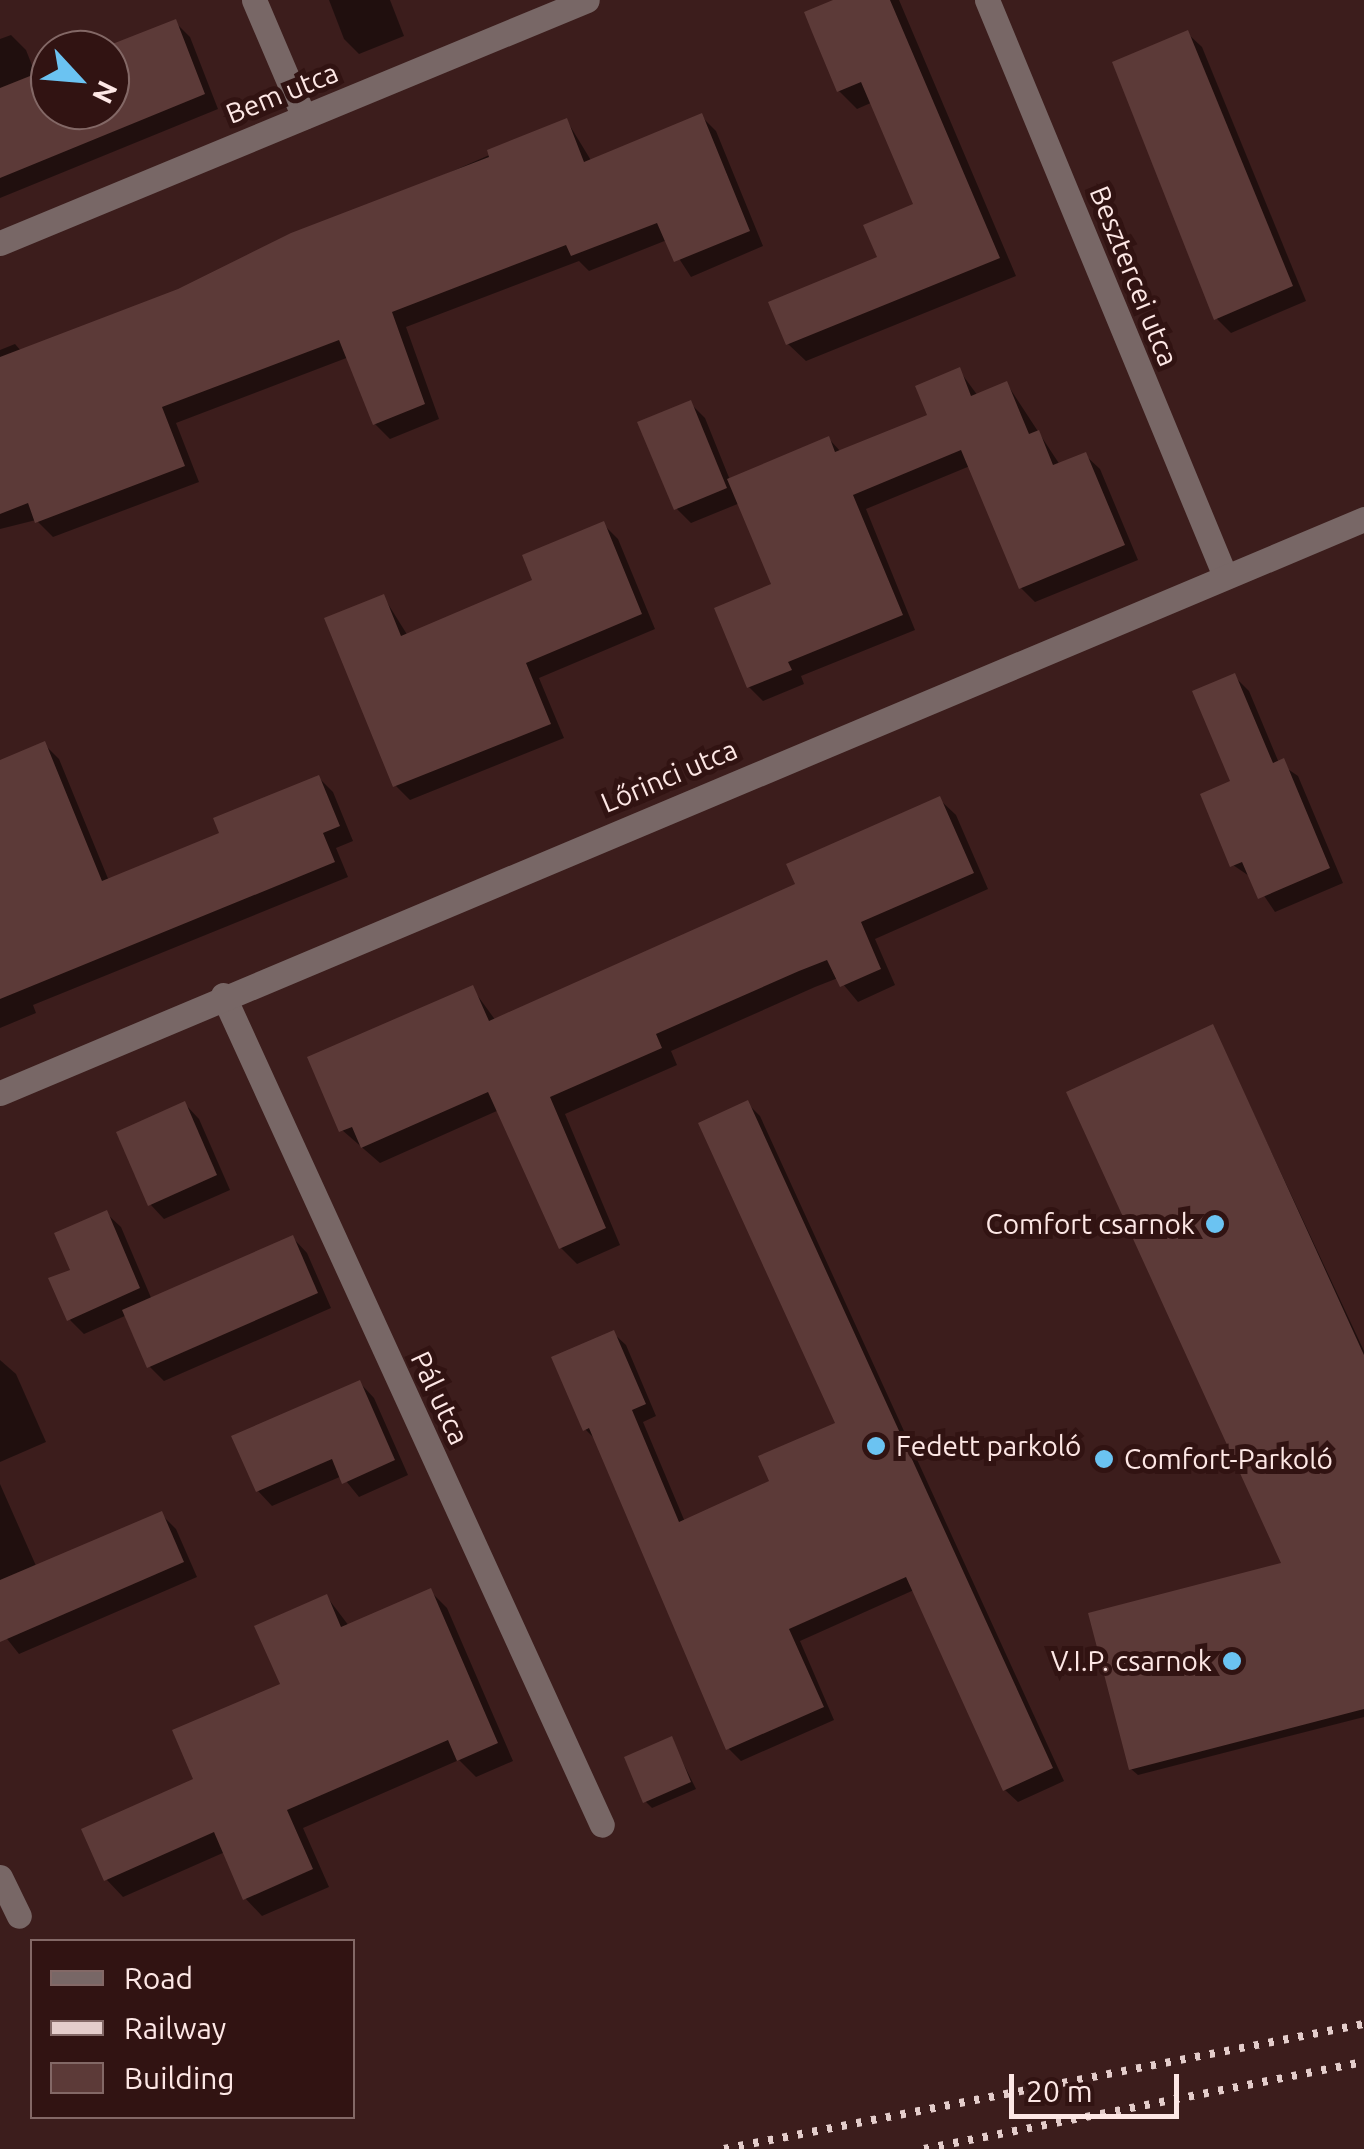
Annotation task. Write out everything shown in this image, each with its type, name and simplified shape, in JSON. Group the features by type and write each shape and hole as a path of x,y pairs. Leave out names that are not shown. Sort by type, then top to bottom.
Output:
{"street":[{"path":"254,0 304,117"},
{"name":"Bem utca","path":"0,243 587,0"},
{"name":"Besztercei utca","path":"987,0 1225,576"},
{"name":"Lőrinci utca","path":"0,1093 223,995 1364,519"},
{"name":"Pál utca","path":"223,995 602,1825"},
{"path":"0,1876 19,1916"}],"building":[{"path":"833,0 890,0 1000,258 786,345 768,302 877,257 863,225 913,204 861,82 837,92 804,12"},
{"path":"176,19 205,94 130,125 130,37"},
{"path":"1188,30 1293,286 1214,320 1112,62"},
{"path":"30,76 30,130 117,130 0,178 0,88"},
{"path":"702,113 750,231 674,262 657,223 571,256 566,245 392,312 425,404 373,425 339,340 162,407 185,466 35,523 28,503 0,514 0,357 178,289 291,233 489,157 487,150 567,118 584,162"},
{"path":"960,367 971,396 1007,381 1029,434 1039,430 1053,465 1086,452 1125,545 1019,589 961,450 853,495 903,615 788,662 792,670 747,688 714,608 771,584 727,479 829,436 835,452 927,415 915,386"},
{"path":"691,400 727,488 674,510 637,422"},
{"path":"604,521 642,614 526,663 551,724 393,787 324,618 384,594 401,636 532,580 522,555"},
{"path":"1235,673 1273,763 1284,758 1330,868 1258,899 1242,862 1230,867 1200,794 1230,781 1192,691"},
{"path":"45,741 102,881 219,833 213,818 319,775 340,826 323,833 335,862 0,999 0,760"},
{"path":"940,796 974,873 861,922 881,969 840,987 827,960 656,1034 662,1048 550,1097 606,1228 559,1249 488,1092 361,1148 352,1127 339,1132 307,1057 473,985 489,1021 795,884 786,864"},
{"name":"Comfort csarnok","path":"1213,1024 1364,1355 1364,1709 1129,1770 1088,1613 1281,1563 1066,1092"},
{"path":"748,1100 1053,1768 1003,1791 906,1577 789,1629 824,1707 726,1750 589,1428 583,1431 551,1357 614,1330 646,1404 632,1410 679,1522 769,1481 758,1456 835,1423 698,1123"},
{"path":"185,1101 217,1175 148,1206 116,1132"},
{"path":"107,1210 140,1288 67,1321 48,1278 70,1270 54,1233"},
{"path":"293,1235 318,1293 147,1368 122,1310"},
{"path":"360,1380 395,1460 342,1484 332,1459 256,1492 231,1436"},
{"path":"162,1511 184,1562 0,1642 0,1580"},
{"path":"431,1588 498,1743 457,1761 448,1740 287,1810 313,1869 243,1900 214,1832 104,1881 81,1829 193,1779 172,1730 280,1684 254,1626 327,1594 341,1627"},
{"path":"672,1736 691,1782 643,1803 624,1757"}],"railway":[{"path":"724,2149 1364,2024"},
{"path":"924,2149 1364,2062"}],"place":[{"name":"Comfort csarnok","path":"1215,1224"},
{"name":"Fedett parkoló","path":"876,1446"},
{"name":"Comfort-Parkoló","path":"1104,1459"},
{"name":"V.I.P. csarnok","path":"1232,1661"}]}
